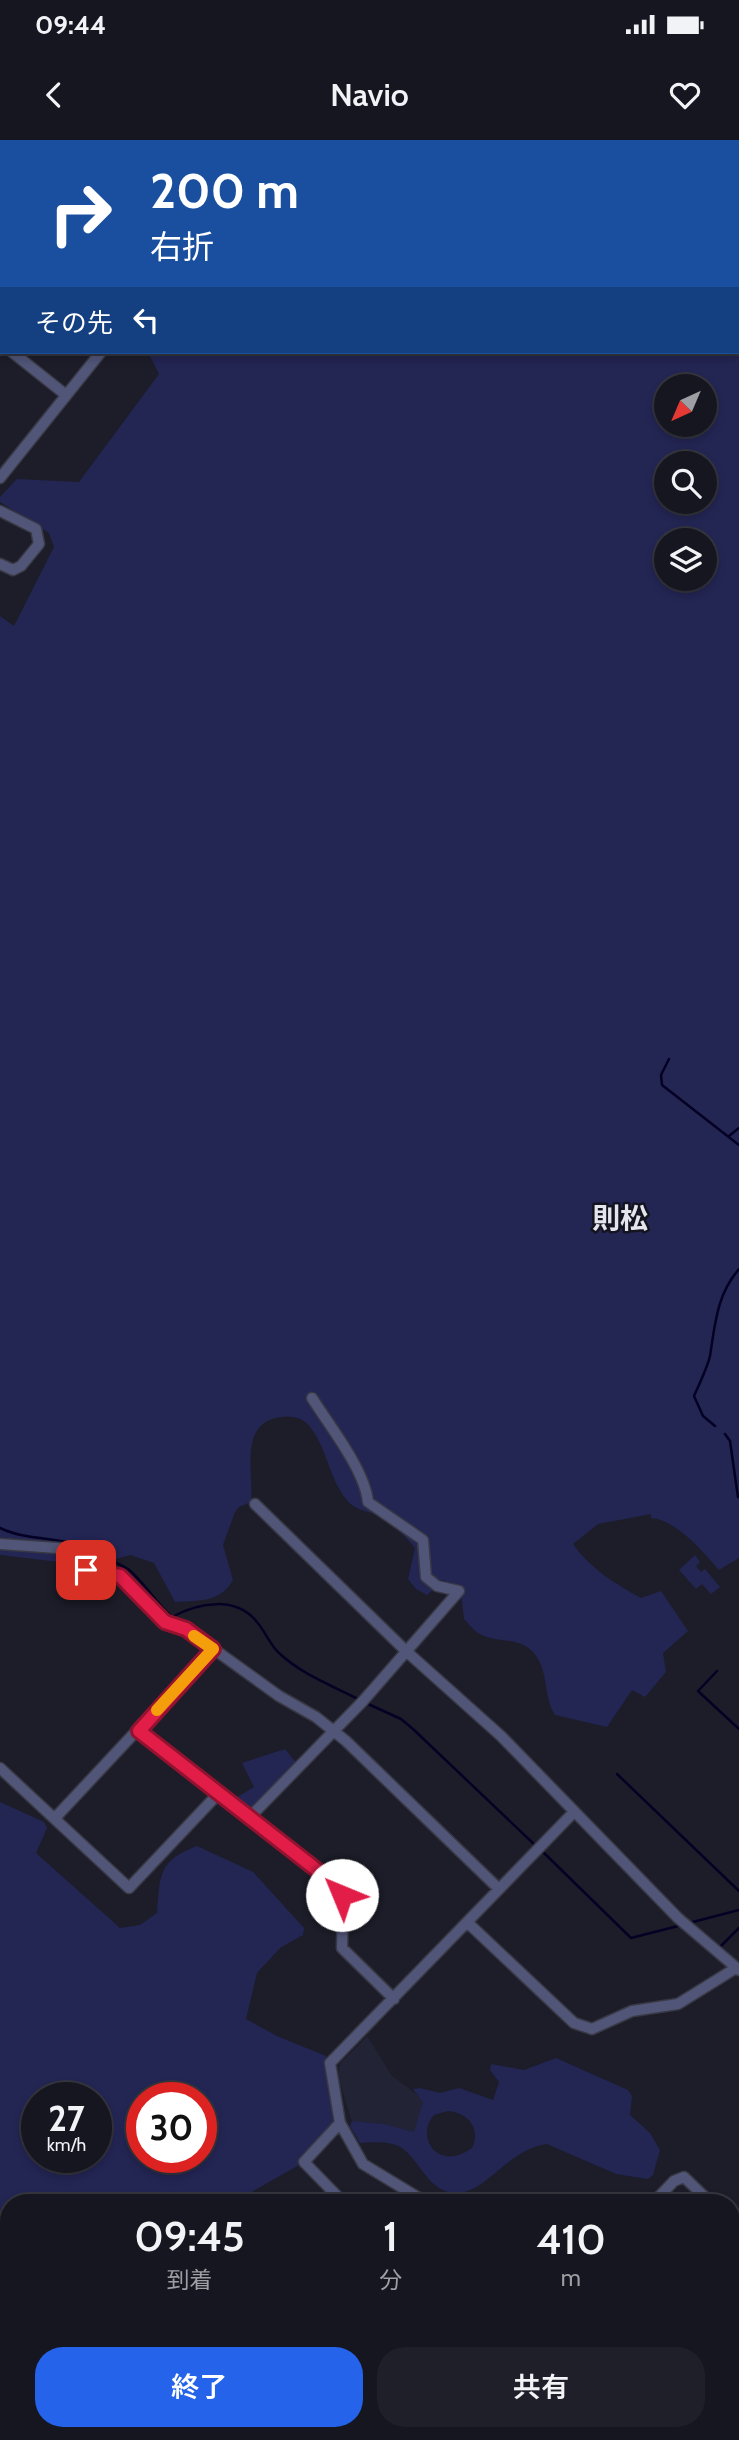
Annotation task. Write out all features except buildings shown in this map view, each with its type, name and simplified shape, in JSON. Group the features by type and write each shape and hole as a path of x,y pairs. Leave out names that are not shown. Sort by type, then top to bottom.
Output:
{"street":[{"path":"15,354 66,395"},
{"path":"0,478 99,354"},
{"path":"0,511 36,529 39,544 21,566 13,570 0,564"},
{"path":"251,1816 332,1733 459,1591 437,1586 426,1577 423,1540 368,1502 356,1470 312,1398"},
{"path":"255,1504 406,1651 501,1736 573,1813 678,1917 737,1969 678,2004 632,2011 592,2029 574,2023 467,1922"},
{"path":"0,1544 71,1549 86,1570 120,1576 165,1622 186,1629 279,1696 316,1717 354,1749 499,1889"},
{"path":"55,1818 213,1649"},
{"path":"139,1731 217,1795 251,1816 340,1888 343,1901 342,1948 394,1999"},
{"path":"0,1768 129,1888 217,1795"},
{"path":"414,2194 389,2182 363,2164 340,2123 330,2063 573,1813"},
{"path":"335,2194 304,2162 340,2123"},
{"path":"662,2194 674,2181 684,2177 702,2194"}],"shaded area":[{"path":"149,354 739,354 739,1558 719,1570 689,1538 670,1524 651,1518 651,1514 598,1524 573,1544 587,1561 604,1575 641,1598 661,1591 688,1631 663,1653 666,1672 645,1697 632,1690 607,1727 555,1715 537,1657 519,1643 486,1637 476,1631 464,1619 461,1594 444,1580 427,1595 416,1589 408,1579 415,1548 403,1534 379,1516 350,1503 340,1491 316,1435 304,1421 297,1418 285,1416 267,1421 253,1438 250,1464 251,1502 239,1507 235,1512 223,1545 233,1580 215,1597 175,1602 154,1563 130,1555 93,1566 0,1555 0,616 14,626 54,547 49,533 0,502 0,497 17,479 79,482 159,374"},
{"path":"695,1555 700,1562 696,1566 701,1572 705,1569 720,1587 711,1594 702,1584 696,1589 679,1570"},
{"path":"285,1749 298,1765 250,1812 234,1799 254,1787 242,1763"},
{"path":"0,1802 44,1822 47,1828 36,1853 120,1928 140,1925 157,1913 161,1879 168,1864 184,1851 197,1846 253,1872 304,1928 303,1935 280,1948 257,1973 246,2019 277,2036 326,2056 334,2120 299,2165 252,2194 0,2194"},
{"path":"367,2036 392,2076 423,2099 419,2125 414,2132 384,2124 352,2121 339,2080 340,2064"},
{"path":"556,2058 628,2090 632,2096 630,2115 650,2133 660,2150 653,2175 648,2179 616,2174 547,2144 521,2153 469,2191 449,2192 433,2184 402,2148 388,2143 360,2143 350,2126 352,2121 384,2124 414,2132 423,2102 413,2089 440,2093 459,2088 493,2100 499,2082 490,2070 491,2064 524,2070","holes":["455,2112 467,2119 474,2128 472,2148 460,2155 440,2154 428,2141 429,2123 434,2115"]}],"waterway":[{"path":"669,1059 661,1075 662,1085 739,1145"},
{"path":"729,1136 739,1128"},
{"path":"715,1426 703,1416 694,1396 709,1360 721,1299 739,1269"},
{"path":"725,1434 730,1441 738,1497"},
{"path":"0,1528 19,1535 79,1545 119,1564 134,1574 172,1617 205,1605 239,1608 257,1622 276,1650 297,1667 360,1700"},
{"path":"717,1671 698,1691 739,1729"},
{"path":"366,1703 401,1719 413,1729 536,1846"},
{"path":"617,1774 739,1891"},
{"path":"541,1850 631,1938 682,1925"},
{"path":"689,1923 739,1910"},
{"path":"720,1947 739,1928"}],"slow traffic":[{"path":"157,1710 213,1649 194,1636"}],"district":[{"name":"則松","path":"620,1218"}],"route":[{"path":"86,1570 120,1576 165,1622 186,1629 213,1649 139,1731 217,1795 251,1816 340,1888 342,1895"}]}
